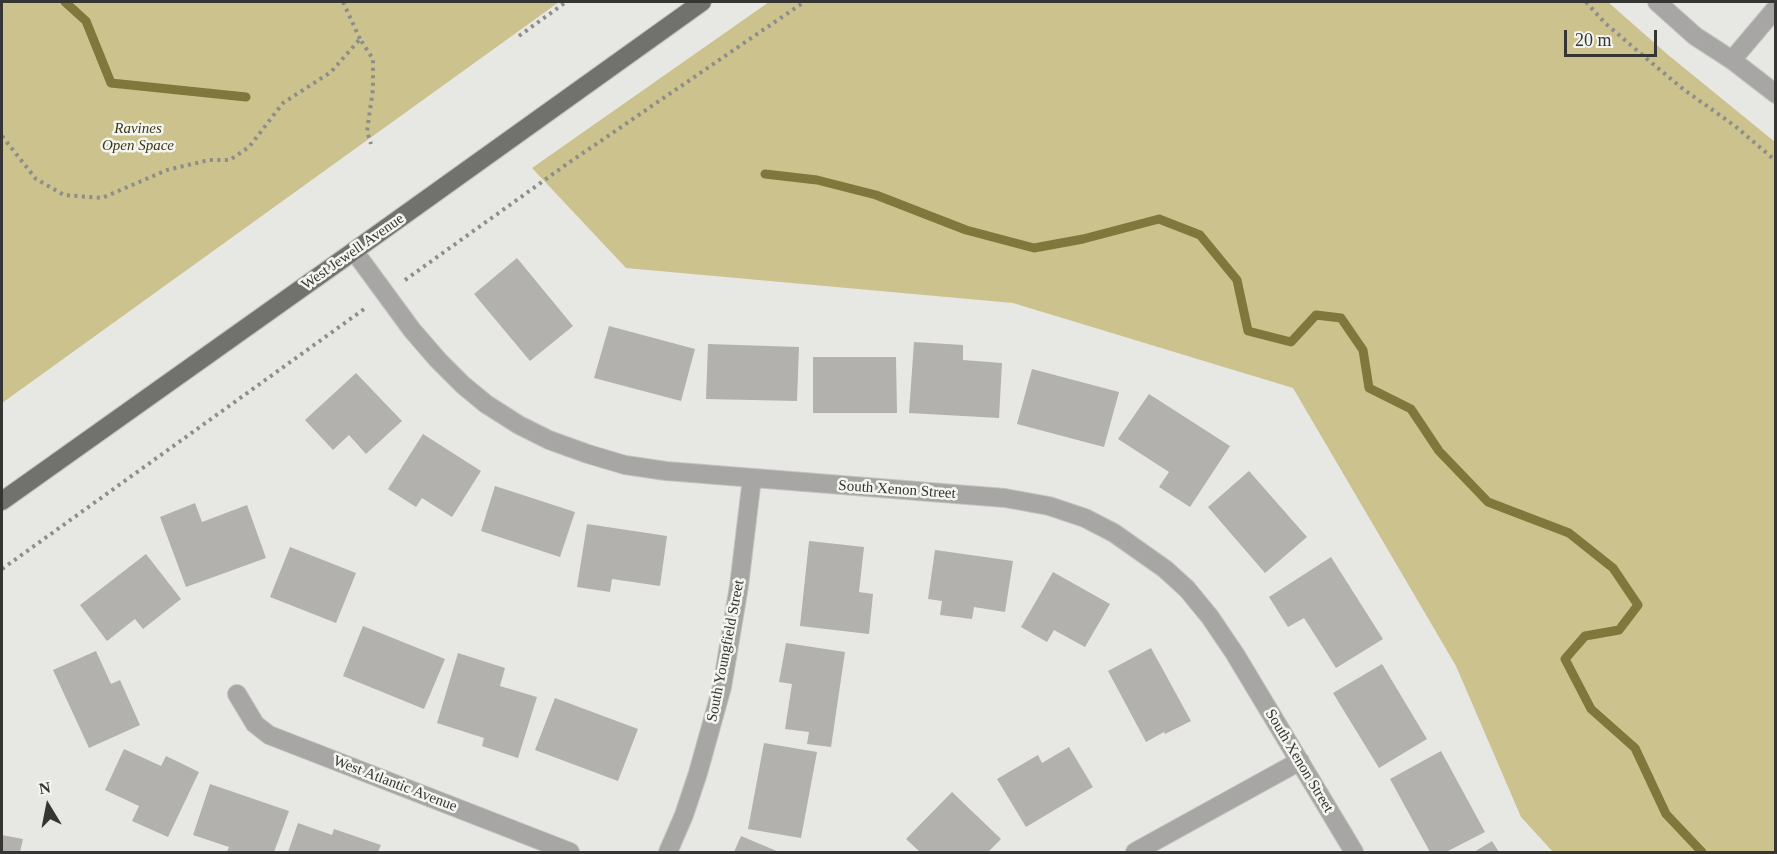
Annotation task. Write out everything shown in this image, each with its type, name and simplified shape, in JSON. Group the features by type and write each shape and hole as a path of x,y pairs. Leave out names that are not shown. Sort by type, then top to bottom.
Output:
{"main road":[{"name":"West Jewell Avenue","path":"2,501 702,2"}],"street":[{"path":"1657,2 1695,36 1732,60 1776,94"},
{"path":"1732,60 1776,9"},
{"name":"South Xenon Street","path":"354,251 412,330 463,385 486,404 519,425 549,440 625,465 702,475 1005,498 1049,506 1085,518 1114,533 1165,569 1210,617 1235,654 1354,852"},
{"name":"South Youngfield Street","path":"668,852 684,815 698,773 722,687 739,586 752,478"},
{"name":"West Atlantic Avenue","path":"237,694 255,724 269,735 570,852"},
{"path":"1135,852 1300,761"}],"path":[{"path":"344,2 360,39 372,58 373,89 367,131 371,144"},
{"path":"519,36 566,2"},
{"path":"1586,2 1605,23 1683,89 1735,126 1776,161"},
{"path":"2,136 36,179 64,195 102,198 167,170 209,160 230,160 249,147 283,103 331,72 360,39"}],"green space":[{"name":"Ravines Open Space","path":"2,2 559,2 2,403"},
{"path":"769,2 1608,2 1667,54 1775,142 1775,852 1553,852 1521,817 1456,666 1293,388 1013,303 626,268 532,168"}],"building":[{"path":"517,258 573,326 530,361 474,294"},
{"path":"609,326 695,349 681,401 594,378"},
{"path":"914,342 963,345 963,360 1002,363 999,418 909,413"},
{"path":"708,344 799,347 797,401 706,399"},
{"path":"813,357 896,357 897,413 813,413"},
{"path":"1032,369 1119,392 1104,447 1017,424"},
{"path":"356,373 402,421 366,454 349,435 333,450 305,420"},
{"path":"1149,394 1230,446 1190,507 1159,487 1169,472 1118,439"},
{"path":"423,434 481,471 452,517 422,498 416,507 388,489"},
{"path":"1249,471 1307,537 1265,573 1208,507"},
{"path":"495,486 575,512 560,557 481,531"},
{"path":"195,503 202,522 247,505 266,558 186,587 160,517"},
{"path":"587,524 667,536 660,586 612,579 610,592 577,587"},
{"path":"809,541 864,547 859,592 873,594 869,634 800,626"},
{"path":"290,547 356,573 336,623 270,597"},
{"path":"935,550 1013,561 1005,612 974,607 972,619 940,615 942,601 928,599"},
{"path":"146,554 181,599 143,629 135,619 107,641 80,605"},
{"path":"1331,557 1383,639 1336,668 1304,618 1288,627 1269,597"},
{"path":"1053,572 1110,604 1085,647 1054,630 1047,642 1021,627"},
{"path":"363,626 445,659 424,709 343,676"},
{"path":"786,643 845,652 831,747 807,744 809,732 785,729 792,684 779,682"},
{"path":"1151,648 1191,721 1146,742 1108,671"},
{"path":"96,651 111,684 120,680 140,725 89,748 53,670"},
{"path":"458,653 505,668 500,686 537,697 518,758 482,746 484,738 437,723"},
{"path":"1382,664 1427,739 1379,768 1333,693"},
{"path":"555,698 638,729 618,781 535,750"},
{"path":"764,743 817,752 801,838 748,829"},
{"path":"1069,747 1093,787 1026,827 997,779 1038,755 1042,763"},
{"path":"124,749 161,766 166,756 199,772 168,837 132,821 139,806 105,790"},
{"path":"1441,751 1485,832 1446,852 1430,852 1390,779"},
{"path":"210,784 289,811 274,852 227,852 229,847 193,835"},
{"path":"952,792 1001,839 988,852 920,852 906,839"},
{"path":"298,823 332,835 334,829 381,845 378,852 288,852"},
{"path":"2,835 23,839 20,852 2,852"},
{"path":"741,836 779,852 734,852"},
{"path":"1492,841 1499,852 1474,852"}],"waterway":[{"path":"65,2 86,21 111,83 246,97"},
{"path":"765,174 817,180 876,195 966,230 1034,248 1083,239 1159,219 1200,235 1237,280 1248,331 1291,342 1316,315 1341,318 1363,350 1369,388 1411,409 1439,451 1488,502 1569,533 1613,568 1638,605 1619,630 1585,636 1565,659 1591,709 1635,748 1666,814 1702,852"}]}
